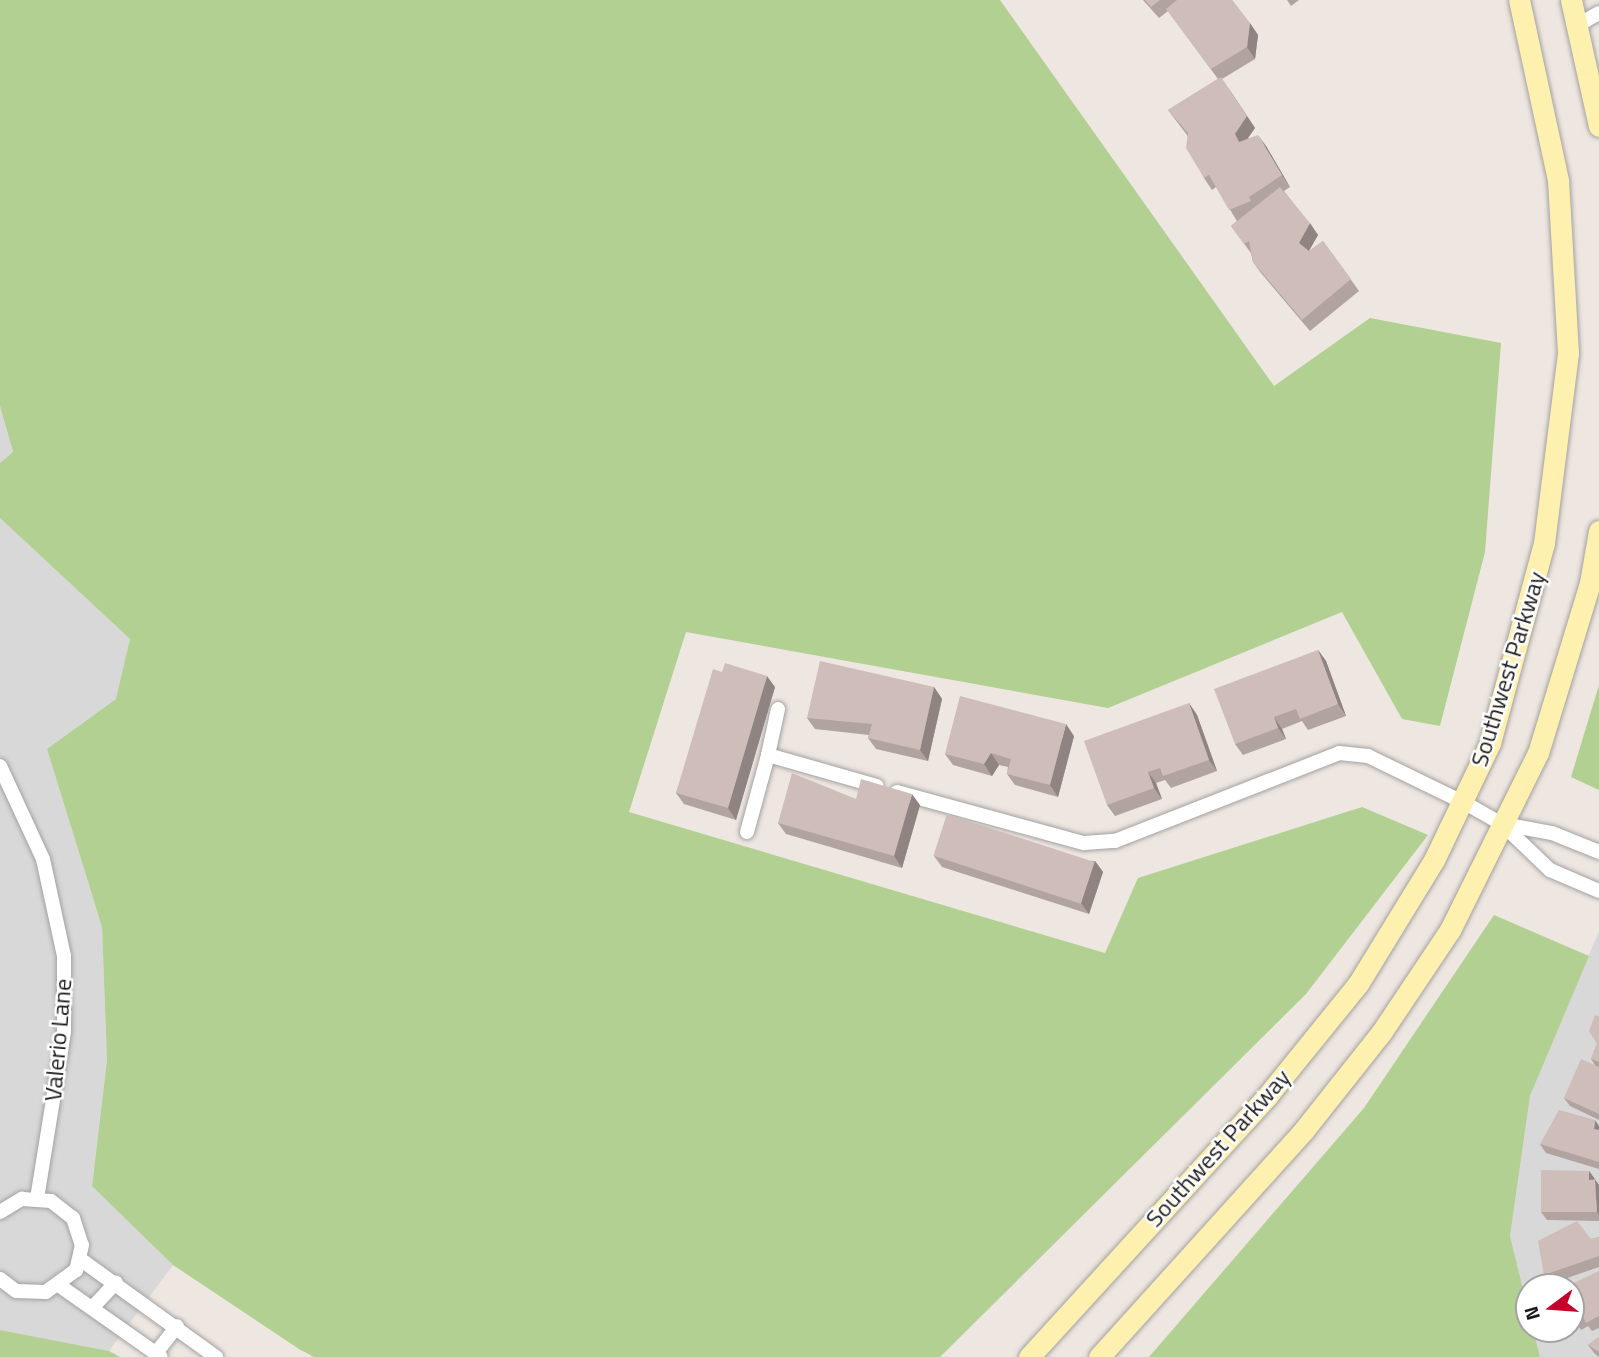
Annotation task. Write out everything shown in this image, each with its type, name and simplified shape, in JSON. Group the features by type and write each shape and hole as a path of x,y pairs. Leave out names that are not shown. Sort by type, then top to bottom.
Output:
{"main road":[{"name":"Southwest Parkway","path":"1029,1357 1268,1096 1358,984 1465,803 1514,665 1544,543 1568,353 1558,180 1519,0"},
{"path":"1571,0 1589,25 1599,126"},
{"name":"Southwest Parkway","path":"1099,1357 1304,1130 1381,1032 1450,930 1538,753 1564,676 1599,531"}],"street":[{"path":"1589,25 1599,13"},
{"path":"747,832 778,709"},
{"path":"768,755 1084,843 1115,841 1339,753 1368,756 1502,824 1550,870 1599,891"},
{"name":"Valerio Lane","path":"0,766 43,859 64,956 64,1032 37,1198"},
{"path":"1502,824 1552,833 1599,852"},
{"path":"0,1212 37,1198 73,1218 80,1259 60,1286 31,1294 0,1279"},
{"path":"80,1259 116,1282 216,1357"},
{"path":"92,1308 116,1282"},
{"path":"60,1286 158,1355 177,1326"}],"shaded area":[{"path":"0,406 13,452 0,463"},
{"path":"0,518 130,639 117,699 47,749 102,927 107,1060 92,1185 173,1265 109,1351 0,1330"},
{"path":"1599,931 1599,1357 1540,1357 1536,1343 1585,1343 1585,1273 1519,1273 1510,1236 1530,1096"}],"green space":[{"path":"0,0 1000,0 1274,386 1370,318 1501,343 1485,552 1440,726 1402,719 1342,612 1108,708 686,632 629,812 1105,953 1138,878 1362,807 1428,835 1306,994 940,1357 314,1357 299,1349 173,1265 92,1186 107,1060 102,927 47,749 116,699 130,639 0,518 0,463 13,452 0,406"},
{"path":"1599,685 1599,790 1571,777"},
{"path":"1494,915 1589,956 1530,1096 1510,1236 1519,1273 1515,1273 1515,1343 1537,1343 1540,1357 1149,1357 1364,1108"},
{"path":"0,1330 109,1351 120,1357 0,1357"}],"building":[{"path":"1145,0 1160,0 1151,7"},
{"path":"1177,0 1232,0 1250,23 1247,47 1211,69 1166,9"},
{"path":"1221,77 1247,116 1235,134 1239,142 1258,135 1282,175 1249,197 1251,201 1229,210 1209,175 1204,178 1186,148 1188,133 1168,110"},
{"path":"1280,187 1310,223 1299,243 1309,251 1323,241 1351,279 1302,320 1253,262 1249,241 1244,244 1231,226"},
{"path":"1318,650 1338,704 1300,719 1296,709 1274,717 1278,728 1235,744 1214,689"},
{"path":"820,661 934,687 920,750 868,738 872,724 807,718"},
{"path":"725,663 767,676 728,808 676,793 713,669 722,672"},
{"path":"960,696 1066,724 1050,785 1007,774 1011,759 991,753 984,764 945,754"},
{"path":"1189,703 1209,760 1163,776 1160,768 1148,772 1154,788 1107,805 1084,741"},
{"path":"792,773 856,799 861,779 912,794 894,856 778,823"},
{"path":"947,814 1094,862 1081,904 933,856"},
{"path":"1595,1015 1599,1017 1599,1062 1591,1059 1597,1044 1589,1031"},
{"path":"1581,1059 1599,1067 1599,1114 1564,1098"},
{"path":"1559,1110 1595,1120 1594,1129 1599,1130 1599,1162 1540,1144"},
{"path":"1541,1170 1589,1171 1589,1180 1595,1180 1597,1212 1541,1212"},
{"path":"1577,1221 1591,1239 1599,1237 1599,1256 1544,1273 1538,1241"},
{"path":"1599,1271 1599,1316 1586,1323 1585,1321 1585,1278"},
{"path":"1599,1337 1599,1352 1588,1345"}]}
